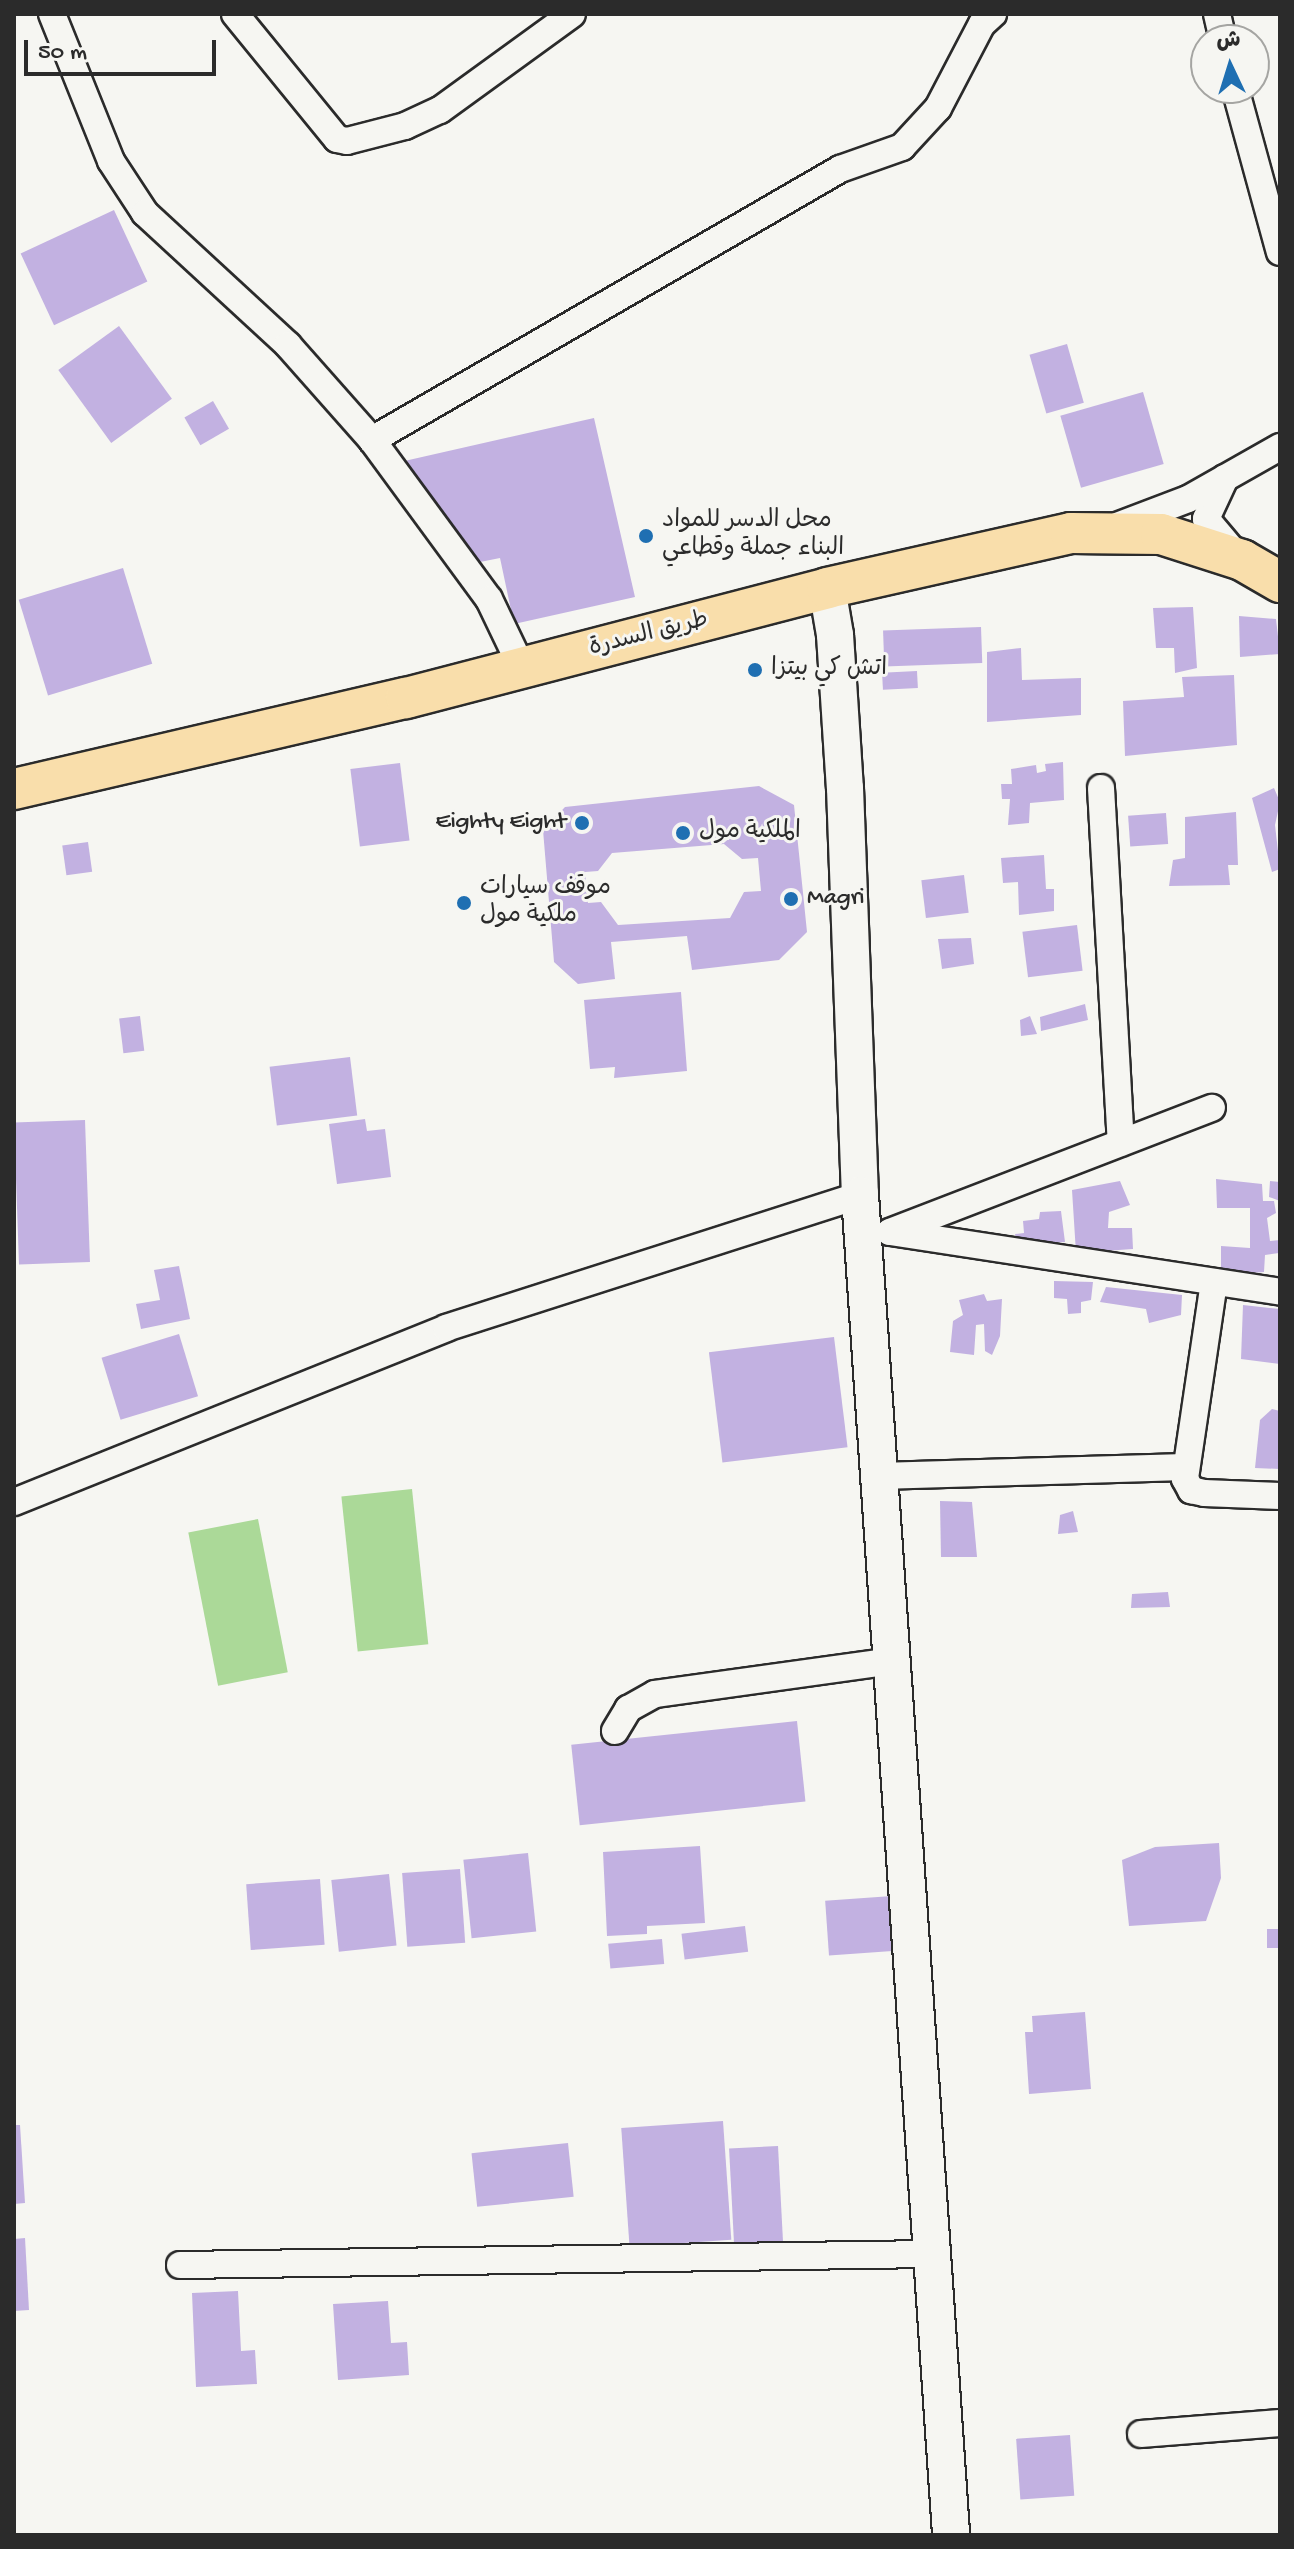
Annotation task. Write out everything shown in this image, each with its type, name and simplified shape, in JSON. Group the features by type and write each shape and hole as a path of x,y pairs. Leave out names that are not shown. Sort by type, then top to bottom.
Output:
{"main road":[{"name":"طريق السدرة","path":"14,789 522,668 827,588 1016,544 1106,531 1161,534 1242,560 1280,582"}],"street":[{"path":"52,14 111,161 145,213 288,345 372,440 489,599 522,668"},
{"path":"235,14 337,139 347,141 405,126 440,110 572,14"},
{"path":"372,440 840,169 902,147 938,108 982,24 993,14"},
{"path":"1239,104 1280,252"},
{"path":"1106,531 1188,499 1280,447"},
{"path":"1225,478 1206,519 1214,535 1242,560"},
{"path":"827,588 835,635 845,788 860,1195 877,1235 879,1476 951,2535"},
{"path":"1101,788 1121,1142"},
{"path":"877,1235 1212,1108"},
{"path":"14,1502 446,1328 860,1195"},
{"path":"877,1235 1280,1292"},
{"path":"1214,1282 1185,1467 1191,1490 1280,1496"},
{"path":"879,1476 1185,1467"},
{"path":"615,1731 628,1709 655,1694 892,1661"},
{"path":"180,2265 931,2254"},
{"path":"1141,2434 1280,2423"}],"green space":[{"path":"412,1489 428,1644 358,1652 341,1496"},
{"path":"258,1519 288,1672 218,1686 188,1533"}],"building":[{"path":"114,210 147,282 54,325 21,254"},
{"path":"119,326 172,399 111,443 58,370"},
{"path":"1067,344 1084,403 1046,413 1030,355"},
{"path":"1143,392 1164,464 1081,488 1060,416"},
{"path":"213,401 229,429 200,445 184,418"},
{"path":"594,418 635,597 514,624 500,558 480,562 400,462"},
{"path":"123,568 152,664 48,695 19,600"},
{"path":"1193,607 1197,668 1175,673 1174,648 1156,648 1153,608"},
{"path":"1239,616 1276,619 1280,654 1240,657"},
{"path":"981,627 982,663 884,666 883,630"},
{"path":"1021,648 1022,680 1081,678 1081,715 987,722 987,652"},
{"path":"917,671 918,688 883,690 882,673"},
{"path":"1234,675 1237,745 1125,756 1123,701 1184,697 1182,677"},
{"path":"1063,762 1064,800 1030,803 1029,823 1008,825 1010,799 1002,799 1001,784 1012,784 1011,769 1036,765 1037,773 1046,771 1045,764"},
{"path":"400,763 410,840 360,847 350,769"},
{"path":"759,786 794,805 807,932 779,960 692,970 687,936 611,942 615,979 578,984 554,962 543,830 565,807","holes":["724,844 742,859 758,858 761,891 744,892 730,918 618,925 601,902 588,903 585,872 598,871 612,853"]},
{"path":"1274,788 1280,802 1275,825 1280,869 1272,872 1252,798"},
{"path":"1236,812 1238,865 1228,865 1230,885 1169,886 1173,860 1185,858 1185,817"},
{"path":"1166,813 1168,844 1130,847 1128,816"},
{"path":"88,842 92,872 66,875 62,846"},
{"path":"1044,855 1046,889 1054,889 1054,911 1019,915 1018,882 1003,883 1001,858"},
{"path":"964,875 969,913 926,918 921,880"},
{"path":"1077,925 1083,971 1028,977 1022,932"},
{"path":"971,938 974,964 942,969 938,939"},
{"path":"681,992 687,1071 614,1078 615,1067 590,1069 584,1000"},
{"path":"1085,1004 1088,1020 1041,1031 1040,1017"},
{"path":"140,1016 144,1051 123,1053 119,1019"},
{"path":"1030,1016 1037,1034 1021,1036 1020,1020"},
{"path":"350,1057 357,1116 277,1125 270,1067"},
{"path":"365,1119 367,1131 385,1129 391,1177 337,1184 329,1124"},
{"path":"85,1120 90,1262 19,1264 14,1122"},
{"path":"1216,1179 1262,1184 1263,1201 1274,1201 1276,1213 1267,1218 1270,1241 1280,1240 1279,1253 1265,1255 1264,1272 1221,1275 1221,1246 1250,1248 1250,1208 1217,1208"},
{"path":"1120,1181 1130,1205 1109,1212 1108,1228 1132,1228 1133,1249 1076,1253 1072,1190"},
{"path":"1270,1181 1280,1182 1280,1201 1269,1197"},
{"path":"1061,1211 1065,1242 1018,1244 1015,1234 1024,1233 1023,1221 1039,1219 1040,1212"},
{"path":"179,1266 190,1319 141,1329 136,1304 160,1300 154,1270"},
{"path":"1054,1281 1093,1282 1091,1300 1081,1302 1081,1313 1068,1314 1067,1299 1054,1298"},
{"path":"1106,1287 1182,1295 1181,1315 1149,1323 1146,1309 1100,1302"},
{"path":"984,1294 987,1301 1002,1299 1000,1336 992,1355 985,1351 984,1324 976,1325 974,1355 950,1352 953,1321 963,1315 959,1300"},
{"path":"1243,1305 1280,1309 1280,1364 1241,1359"},
{"path":"179,1334 198,1396 121,1420 102,1358"},
{"path":"834,1337 848,1447 722,1463 709,1352"},
{"path":"1272,1409 1280,1411 1280,1469 1255,1468 1260,1420"},
{"path":"940,1501 972,1502 977,1557 941,1557"},
{"path":"1073,1511 1078,1532 1058,1534 1060,1515"},
{"path":"1168,1592 1170,1607 1131,1608 1132,1594"},
{"path":"797,1721 805,1802 580,1825 571,1745"},
{"path":"1219,1843 1221,1878 1206,1921 1129,1926 1122,1860 1155,1847"},
{"path":"700,1846 705,1923 647,1926 647,1934 607,1936 603,1852"},
{"path":"528,1853 536,1932 472,1938 463,1860"},
{"path":"460,1869 465,1943 407,1947 402,1873"},
{"path":"389,1874 397,1946 339,1952 331,1880"},
{"path":"320,1879 325,1945 251,1950 246,1884"},
{"path":"892,1896 896,1951 829,1956 825,1901"},
{"path":"745,1926 748,1952 685,1960 681,1934"},
{"path":"1267,1929 1280,1929 1280,1948 1267,1948"},
{"path":"662,1939 664,1964 610,1969 608,1944"},
{"path":"1085,2012 1091,2089 1029,2094 1025,2032 1033,2032 1032,2016"},
{"path":"723,2121 731,2240 630,2247 621,2128"},
{"path":"14,2125 20,2125 25,2203 14,2204"},
{"path":"568,2143 574,2197 477,2207 472,2153"},
{"path":"778,2146 783,2243 734,2245 729,2149"},
{"path":"25,2238 29,2310 14,2311 14,2239"},
{"path":"238,2291 241,2351 255,2350 257,2384 196,2387 192,2293"},
{"path":"388,2301 391,2343 407,2342 409,2375 338,2380 333,2304"},
{"path":"1070,2435 1074,2496 1020,2500 1016,2439"}],"place":[{"name":"محل الدسر للمواد البناء جملة وقطاعي","path":"646,536"},
{"name":"اتش كي بيتزا","path":"755,670"},
{"name":"Eighty Eight","path":"582,823"},
{"name":"الملكية مول","path":"683,833"},
{"name":"Magri","path":"791,899"},
{"name":"موقف سيارات ملكية مول","path":"464,903"}]}
